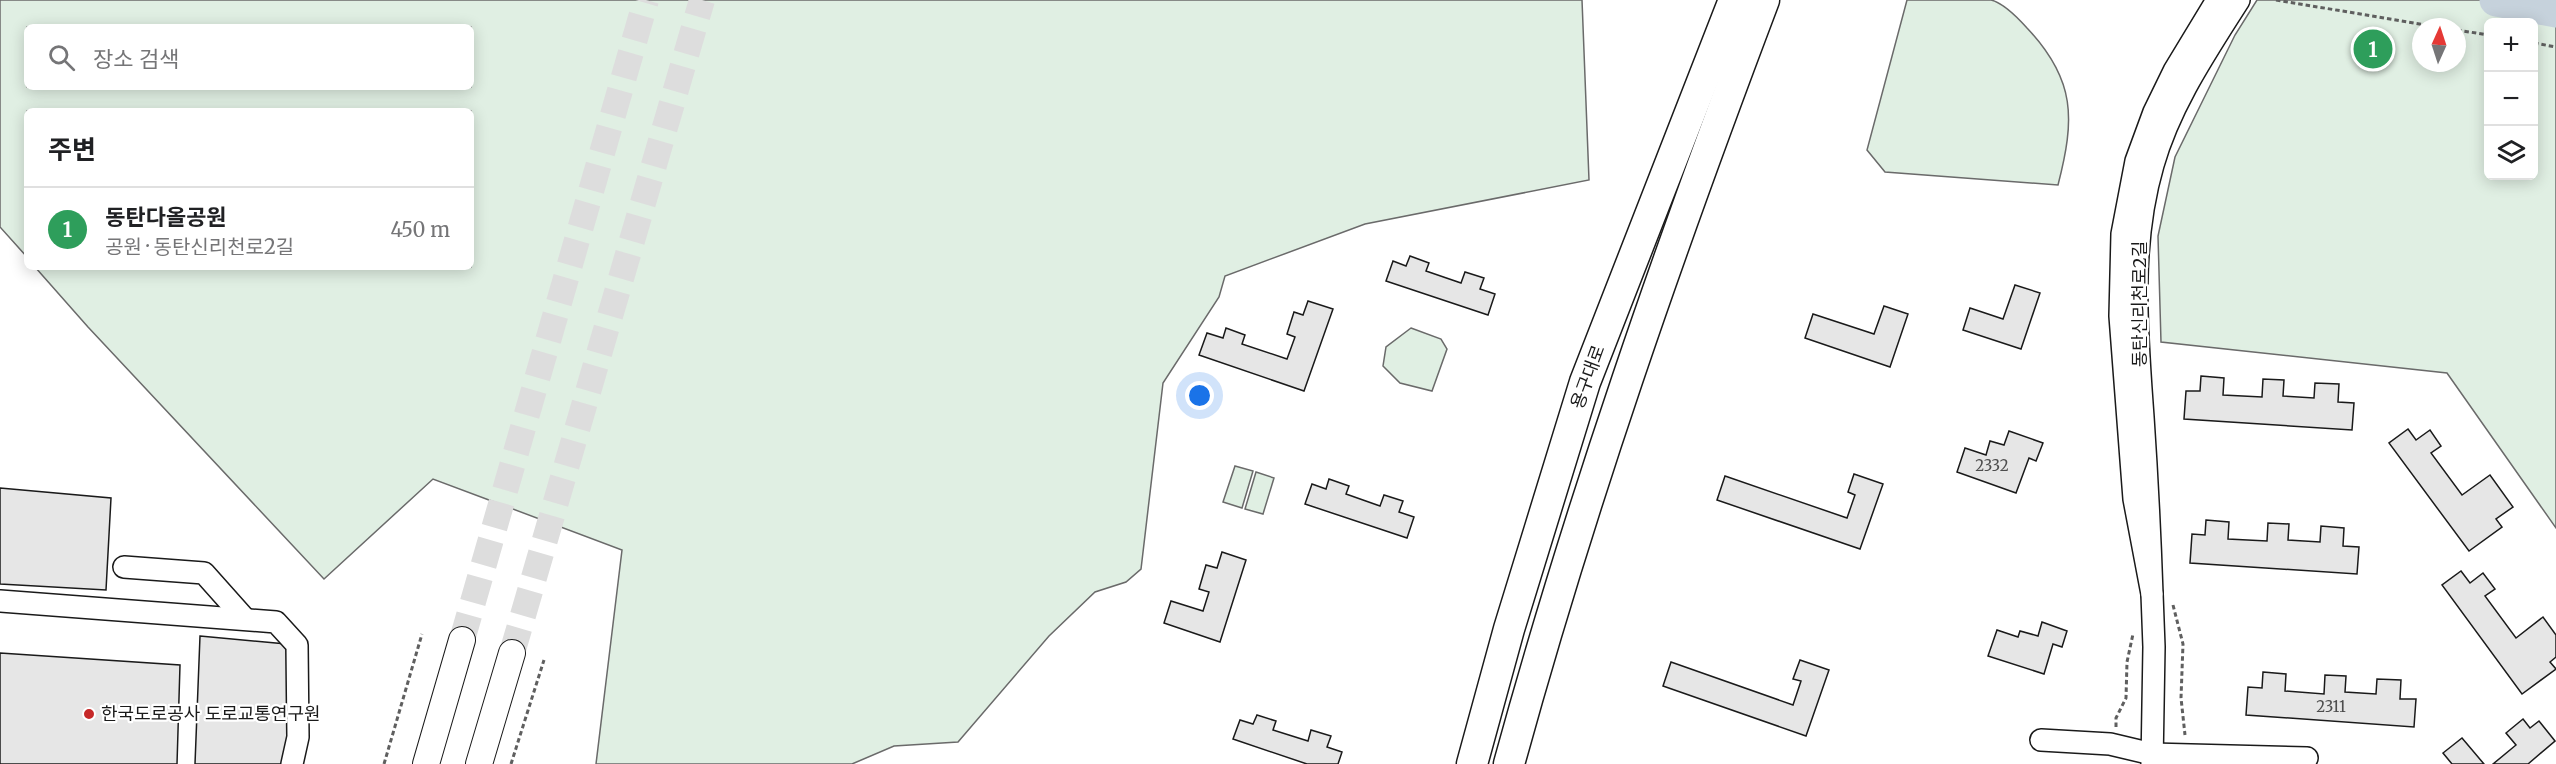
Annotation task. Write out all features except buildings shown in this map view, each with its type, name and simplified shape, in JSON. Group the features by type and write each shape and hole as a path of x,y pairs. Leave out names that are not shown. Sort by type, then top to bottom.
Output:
{"highway":[{"name":"용구대로","path":"1509,764 1539,652 1630,369 1713,96 1734,0"},
{"name":"용구대로","path":"1472,764 1509,629 1585,382 1713,96 1764,0"}],"main road":[{"path":"426,764 462,640"},
{"path":"479,764 512,653"}],"street":[{"name":"동탄신리천로2길","path":"2152,759 2154,647 2162,595 2136,314 2139,235 2152,165 2211,26 2217,0"},
{"name":"동탄신리천로2길","path":"2211,26 2239,0"},
{"path":"124,567 204,573 245,620"},
{"path":"0,601 276,622 297,645 298,737 292,764"},
{"path":"2041,740 2110,744 2152,759 2307,758"}],"path":[{"path":"2276,0 2412,23"},
{"path":"2466,32 2484,35"},
{"path":"2538,44 2556,47"},
{"path":"2162,595 2183,644 2181,698 2185,732"},
{"path":"384,764 422,634"},
{"path":"511,764 544,660"},
{"path":"2116,718 2126,698"}],"green space":[{"path":"0,0 1582,0 1589,180 1365,224 1225,276 1219,297 1163,383 1141,569 1126,582 1095,592 1049,636 958,742 894,746 852,764 596,764 622,550 433,479 324,579 88,327 38,270 474,270 474,108 24,108 24,254 0,227"},
{"path":"1907,0 1991,0 2015,16 2043,47 2063,83 2067,101 2069,120 2067,140 2058,185 1885,172 1867,150"},
{"path":"2257,0 2556,0 2556,528 2447,373 2161,342 2158,236 2175,157 2235,35"},
{"path":"1411,328 1441,339 1447,349 1432,391 1400,383 1383,366 1386,347"},
{"path":"1235,466 1253,471 1242,508 1223,502"},
{"path":"1256,472 1274,478 1263,514 1245,509"}],"waterway":[{"path":"2496,0 2556,11"}],"tunnel":[{"path":"462,640 646,0"},
{"path":"512,653 702,0"}],"place":[{"name":"동탄다올공원","path":"2373,49"},
{"name":"한국도로공사 도로교통연구원","path":"89,714"}]}
